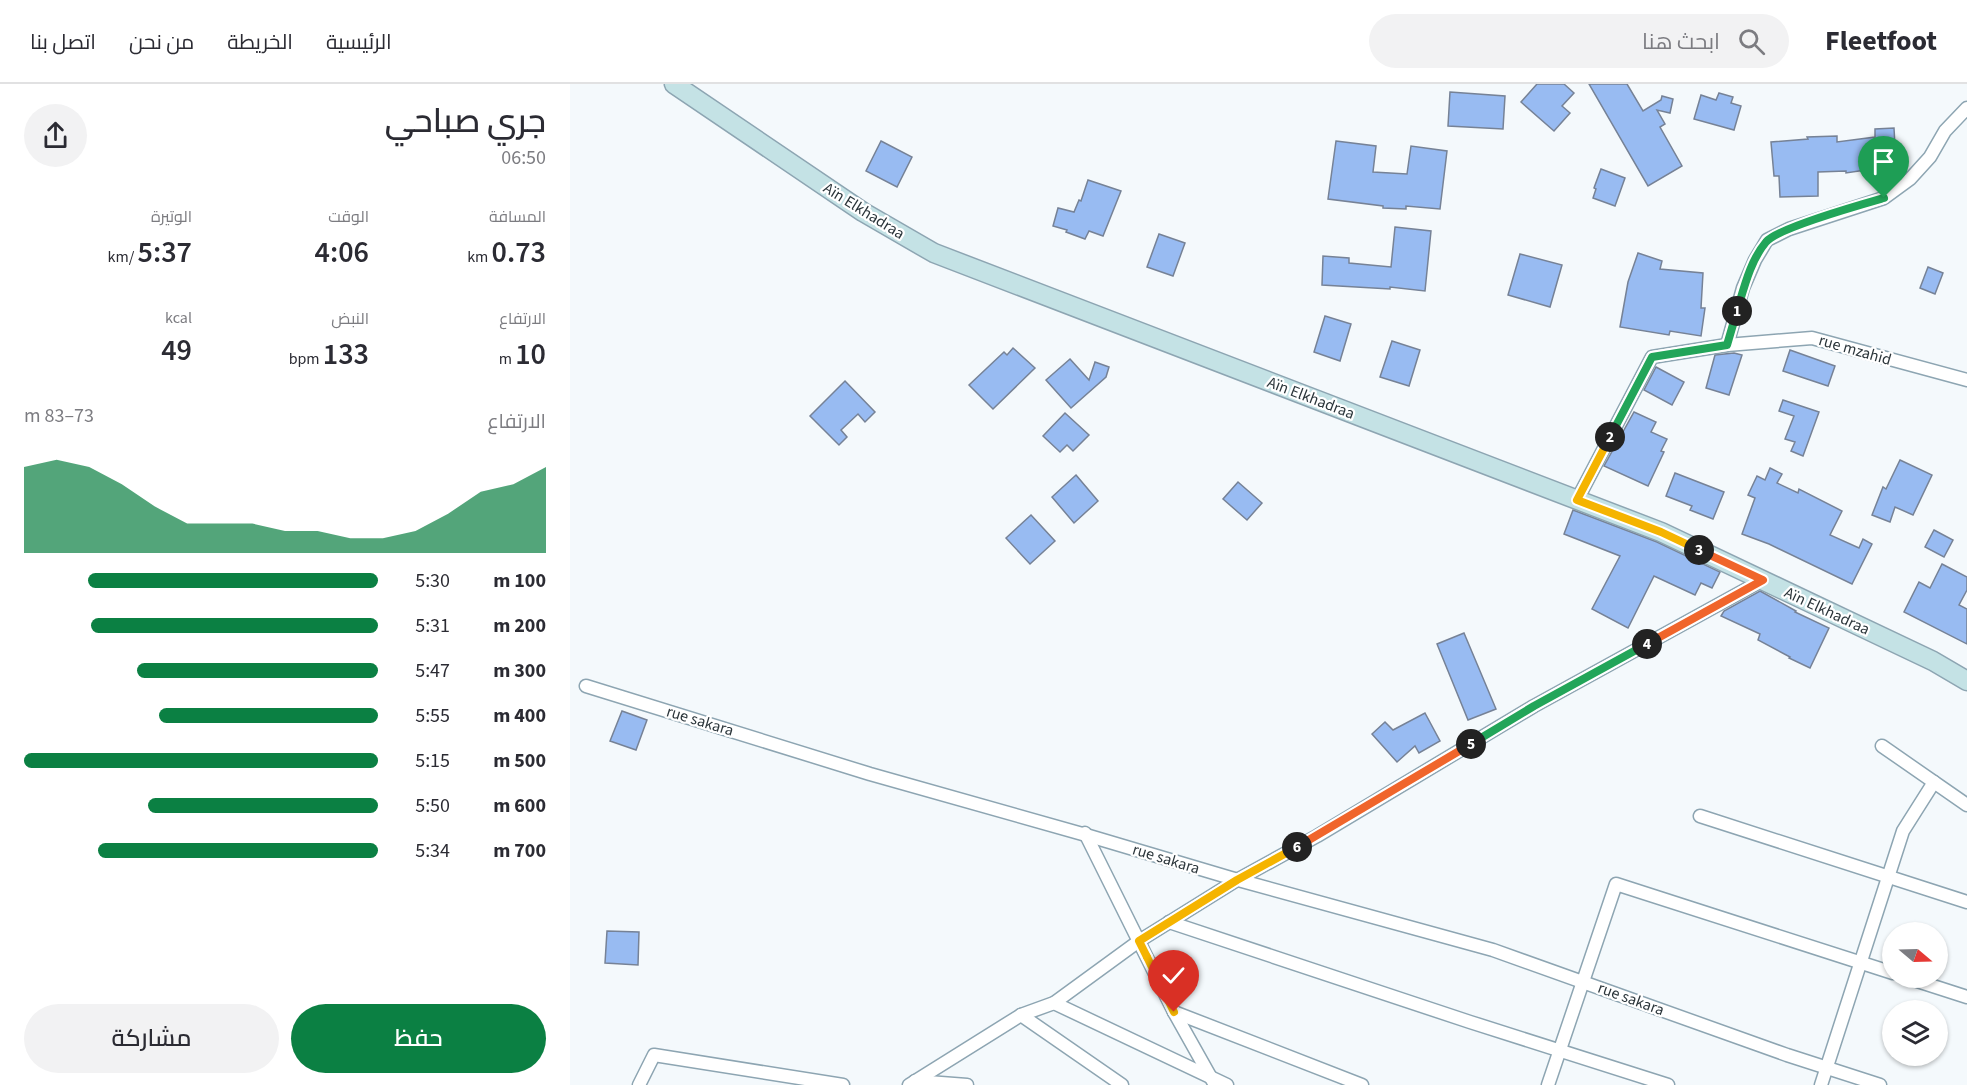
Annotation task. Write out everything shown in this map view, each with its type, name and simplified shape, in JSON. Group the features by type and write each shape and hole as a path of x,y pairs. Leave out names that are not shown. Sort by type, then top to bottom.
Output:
{"main road":[{"name":"Aïn Elkhadraa","path":"674,84 863,212 934,253 1661,532 1932,661 1967,681"}],"street":[{"path":"1727,345 1743,288 1767,240 1789,229 1884,198 1910,179 1930,157 1945,131 1967,108"},
{"name":"rue mzahid","path":"1577,500 1652,357 1727,345 1812,338 1967,380"},
{"path":"912,1083 1021,1015 1054,1003 1139,941 1237,880 1317,836 1534,706 1763,580"},
{"name":"rue sakara","path":"586,686 870,774 1084,830 1237,880 1492,950 1880,1085"},
{"path":"1882,746 1967,805"},
{"path":"1821,1085 1903,831 1934,782"},
{"path":"1700,816 1967,902"},
{"path":"1084,830 1174,1012 1213,1082"},
{"path":"1548,1085 1616,884 1882,970"},
{"path":"1169,922 1668,1085"},
{"path":"1939,988 1967,997"},
{"path":"1054,1003 1213,1082 1227,1085"},
{"path":"1174,1012 1362,1085"},
{"path":"1021,1015 1122,1085"},
{"path":"639,1085 654,1055 843,1085"},
{"path":"912,1083 967,1085"}],"building":[{"path":"1537,84 1564,84 1574,93 1562,106 1570,113 1554,131 1521,102"},
{"path":"1589,84 1627,84 1643,111 1661,100 1662,96 1673,99 1670,113 1657,110 1665,124 1660,127 1682,166 1648,186"},
{"path":"1450,92 1505,96 1503,129 1448,126"},
{"path":"1719,93 1733,97 1731,103 1741,106 1734,130 1694,119 1701,95 1716,100"},
{"path":"1894,128 1895,146 1869,148 1872,169 1846,173 1846,171 1818,172 1818,196 1780,197 1779,176 1774,176 1771,142 1837,136 1837,142 1875,137 1875,129"},
{"path":"881,141 912,157 897,187 866,171"},
{"path":"1336,141 1376,146 1373,172 1407,174 1411,146 1447,151 1440,209 1406,206 1406,209 1383,208 1383,206 1328,199"},
{"path":"1601,169 1625,178 1615,206 1593,198"},
{"path":"1088,180 1121,191 1103,236 1089,231 1085,239 1053,226 1058,208 1074,212 1079,200 1081,201"},
{"path":"1395,227 1431,231 1425,291 1390,287 1390,289 1322,285 1323,256 1349,258 1349,263 1391,267"},
{"path":"1159,234 1185,243 1173,276 1147,267"},
{"path":"1638,253 1662,261 1660,269 1703,273 1701,308 1705,308 1701,336 1670,331 1669,335 1620,327 1628,282"},
{"path":"1520,254 1562,265 1550,307 1508,295"},
{"path":"1928,267 1943,273 1935,294 1920,288"},
{"path":"1325,316 1351,324 1340,361 1314,352"},
{"path":"1392,341 1420,350 1409,386 1380,377"},
{"path":"1013,348 1035,368 993,409 969,385 1004,352 1007,355"},
{"path":"1790,350 1835,366 1828,386 1783,371"},
{"path":"1734,353 1742,355 1729,395 1706,388 1715,355"},
{"path":"1070,359 1089,380 1095,362 1109,367 1106,377 1071,408 1046,380"},
{"path":"1656,367 1684,382 1672,405 1644,390"},
{"path":"845,381 875,412 865,422 858,414 841,430 847,437 839,445 810,416"},
{"path":"1783,400 1819,412 1803,456 1791,451 1795,442 1785,439 1794,416 1779,411"},
{"path":"1634,412 1656,422 1651,432 1667,439 1661,451 1664,452 1648,486 1604,466"},
{"path":"1065,413 1089,435 1073,451 1067,445 1060,452 1043,436"},
{"path":"1900,460 1932,475 1913,515 1895,507 1890,522 1872,515 1883,487 1886,489"},
{"path":"1770,468 1782,474 1777,483 1798,493 1799,489 1842,511 1830,535 1859,548 1863,539 1872,544 1852,584 1769,544 1742,534 1755,498 1748,495 1757,476 1765,480"},
{"path":"1675,473 1724,492 1713,519 1690,510 1692,506 1666,496"},
{"path":"1076,475 1098,501 1074,523 1052,497"},
{"path":"1238,482 1262,503 1247,520 1223,499"},
{"path":"1573,510 1657,542 1720,572 1712,588 1701,583 1695,595 1654,576 1628,628 1592,609 1620,556 1564,534"},
{"path":"1031,515 1055,541 1030,564 1006,538"},
{"path":"1934,530 1953,540 1944,557 1925,547"},
{"path":"1942,564 1967,577 1967,590 1959,605 1967,609 1967,644 1904,612 1919,582 1930,588"},
{"path":"1760,591 1795,612 1829,628 1810,668 1758,640 1760,634 1721,616 1724,611"},
{"path":"1464,633 1496,709 1468,720 1437,644"},
{"path":"622,711 647,720 636,750 610,741"},
{"path":"1425,713 1440,741 1419,753 1415,746 1397,762 1372,734 1385,722 1393,730"},
{"path":"607,931 639,932 638,965 605,963"}],"route":[{"path":"1174,1012 1139,941 1237,880 1317,836 1534,706 1763,580 1661,532 1577,500 1652,357 1727,345 1743,288 1767,240 1789,229 1884,198"}]}
